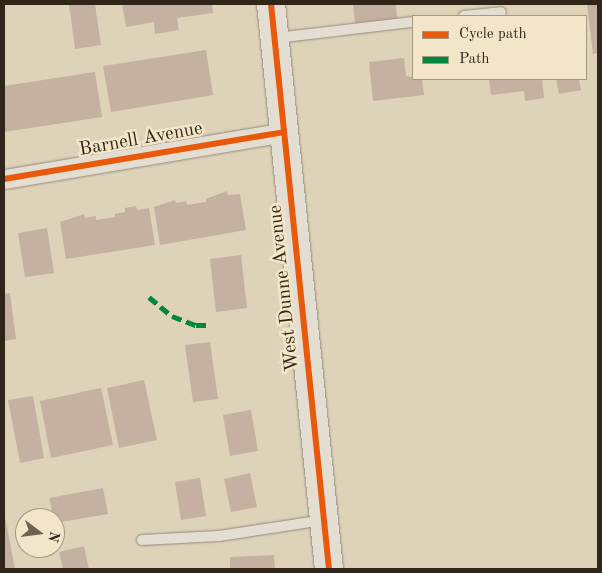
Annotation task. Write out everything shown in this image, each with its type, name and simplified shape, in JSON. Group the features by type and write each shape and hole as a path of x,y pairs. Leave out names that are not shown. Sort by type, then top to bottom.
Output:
{"main road":[{"name":"West Dunne Avenue","path":"271,4 330,569"}],"street":[{"name":"Barnell Avenue","path":"4,178 284,132"}],"lane":[{"path":"473,15 501,12"},
{"path":"275,38 412,22"},
{"path":"142,540 219,536 324,519"}],"building":[{"path":"69,4 95,4 101,45 75,49"},
{"path":"122,4 212,4 213,13 177,18 179,30 155,34 154,22 126,27"},
{"path":"353,4 396,4 397,19 355,23"},
{"path":"587,4 598,4 598,53 593,54"},
{"path":"206,50 213,95 111,112 103,66"},
{"path":"404,58 406,76 412,77 412,80 422,80 424,95 373,101 369,62"},
{"path":"95,72 102,117 4,132 4,86"},
{"path":"489,80 542,80 544,98 525,101 524,91 491,95"},
{"path":"556,80 579,80 581,90 559,94"},
{"path":"227,191 228,195 240,194 246,230 160,245 154,207 175,200 176,203 186,201 187,205 206,202 206,199"},
{"path":"136,206 137,210 149,208 155,245 66,259 60,222 84,214 85,218 96,216 96,220 115,217 115,214 125,212 125,208"},
{"path":"47,228 54,273 25,277 18,233"},
{"path":"241,255 247,308 216,312 210,259"},
{"path":"10,293 16,339 4,341 4,294"},
{"path":"210,342 218,399 193,402 185,345"},
{"path":"144,380 157,440 119,448 107,388"},
{"path":"101,388 113,445 51,458 40,401"},
{"path":"33,396 44,458 20,463 8,400"},
{"path":"251,410 258,451 230,456 223,415"},
{"path":"250,473 257,507 231,512 224,479"},
{"path":"200,478 206,516 181,520 175,482"},
{"path":"103,488 108,514 65,521 65,508 51,508 49,498"},
{"path":"5,517 15,569 4,569"},
{"path":"84,546 89,569 63,569 60,558 65,558 65,551"},
{"path":"274,555 275,569 230,569 230,557"}],"marked path":[{"path":"149,297 172,316 196,325 207,325"}],"cycle path":[{"path":"271,4 329,569"},
{"path":"4,179 284,132"}]}
